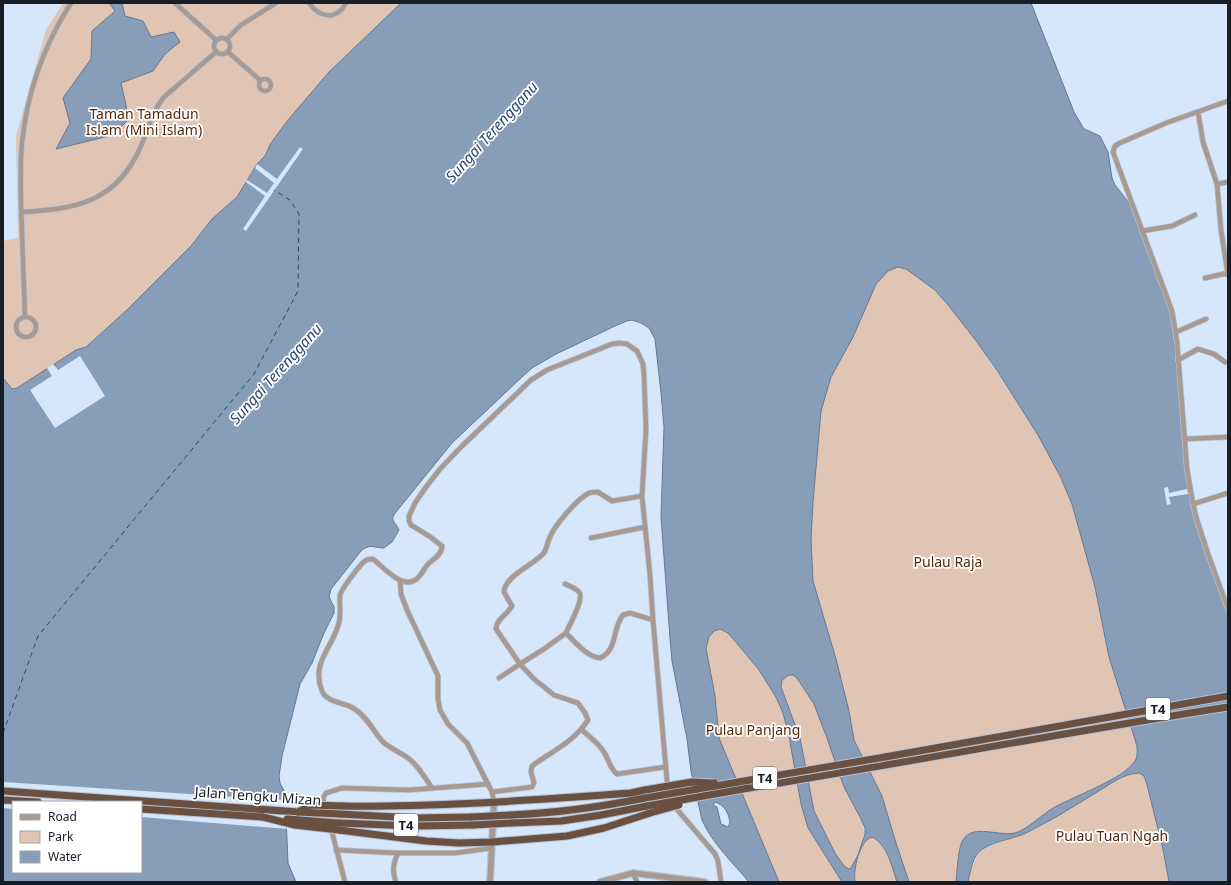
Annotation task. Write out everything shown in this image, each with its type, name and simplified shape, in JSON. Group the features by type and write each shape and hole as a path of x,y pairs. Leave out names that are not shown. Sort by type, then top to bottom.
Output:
{"highway":[{"name":"T4","path":"645,794 731,783 1228,696"},
{"name":"T4","path":"339,826 473,825 561,821 648,810 749,788 1090,728 1228,707"},
{"name":"Jalan Tengku Mizan","path":"3,791 298,812 414,818 472,817 566,812 600,807 645,794"},
{"path":"298,812 311,805 376,807 645,794"},
{"path":"3,800 20,801"},
{"name":"Jalan Tengku Mizan","path":"142,809 263,817 295,825 339,826"},
{"path":"339,826 426,841 492,845 567,836 604,828 648,810"}],"street":[{"path":"25,317 21,169 22,144 31,94 49,42 60,20 71,3"},
{"path":"175,3 216,40"},
{"path":"227,38 241,25 276,3"},
{"path":"309,3 318,13 324,16 338,13 346,3"},
{"path":"216,52 214,47 216,40 221,37 227,38"},
{"path":"216,52 222,54 228,52 231,45 227,38"},
{"path":"22,212 68,208 91,200 104,193 126,172 136,158 158,104 164,97 216,52"},
{"path":"228,52 260,80"},
{"path":"1228,101 1120,142 1113,152 1172,311 1177,342 1187,469 1194,504 1208,554 1228,609"},
{"path":"1198,112 1203,142 1217,184 1221,230 1226,244 1228,274 1205,278"},
{"path":"1217,184 1228,182"},
{"path":"1142,231 1172,226 1195,215"},
{"path":"25,317 32,318 37,327 35,333 27,338 18,334 16,328 19,320 25,317"},
{"path":"1176,332 1206,319"},
{"path":"432,788 416,765 407,757 388,747 356,710 346,704 332,701 322,692 319,670 322,658 340,618 341,592 366,559 373,559 400,581 408,582 416,580 442,549 440,544 411,525 409,521 410,511 440,469 466,441 531,380 556,366 612,344 627,344 637,351 643,364 646,429 642,496 650,575 665,767 670,796 675,807 714,854 718,861 721,882"},
{"path":"1178,358 1198,349 1214,354 1225,362"},
{"path":"1185,439 1228,437"},
{"path":"492,792 532,787 534,783 531,772 532,766 565,745 582,730 588,720 578,703 554,695 534,679 520,664 496,629 495,626 512,606 504,592 506,585 544,553 550,537 558,524 589,493 598,492 614,501 642,496"},
{"path":"1194,504 1228,492"},
{"path":"591,538 645,527"},
{"path":"400,581 401,594 407,610 438,676 438,699 440,710 452,730 467,743 492,792 494,802 490,882"},
{"path":"499,678 566,633 579,605 581,594 565,584"},
{"path":"566,633 592,656 600,658 604,656 610,648 618,623 623,615 630,613 653,620"},
{"path":"582,730 600,746 613,771 617,774 665,767"},
{"path":"345,882 323,798 326,793 342,788 384,790 488,784"},
{"path":"336,850 398,853 454,853 492,845"},
{"path":"396,882 393,870 398,853"},
{"path":"633,873 637,882"},
{"path":"600,882 633,873 705,882"}],"green space":[{"name":"Taman Tamadun Islam (Mini Islam)","path":"63,3 401,3 329,72 288,120 271,143 265,156 257,164 237,197 212,219 191,246 128,309 86,347 115,397 12,389 3,378 3,241 18,238 16,136 46,30"},
{"name":"Pulau Raja","path":"834,212 935,290 977,342 1038,435 1061,478 1072,504 1095,587 1109,657 1137,746 1135,761 1120,774 1110,780 1055,807 1016,833 1004,834 983,830 960,846 956,882 909,882 896,843 854,806 864,828 859,852 864,843 872,837 882,845 891,863 897,882 855,882 854,872 857,859 851,869 844,866 835,853 814,811 800,738 781,687 711,353"},
{"name":"Pulau Panjang","path":"720,629 728,633 759,670 776,697 783,713 789,736 801,804 808,828 842,882 779,882 719,738 715,696 706,648 709,637 714,631"},
{"name":"Pulau Tuan Ngah","path":"1130,773 1139,773 1144,776 1163,849 1169,882 968,882 970,871 978,854 986,848 1001,841 1017,837 1043,825 1072,806"}],"water":[{"path":"109,3 122,3 125,16 143,21 151,37 174,32 180,42 165,54 153,71 121,83 129,119 113,135 56,149 70,123 63,98 91,59 92,31 115,11"},
{"name":"Sungai Terengganu","path":"401,3 1031,3 1074,112 1084,129 1100,136 1108,152 1112,178 1115,185 1129,203 1135,216 1172,318 1188,494 1210,564 1228,612 1228,882 1169,882 1163,849 1147,785 1144,776 1139,773 1127,775 1117,780 1026,833 988,846 978,853 974,859 968,882 956,882 961,843 967,835 980,831 1009,834 1015,833 1029,826 1053,808 1120,775 1135,761 1137,746 1109,657 1095,587 1072,504 1061,478 1038,435 977,342 935,290 906,269 898,267 888,271 876,284 853,337 831,377 821,411 811,539 813,581 836,659 849,711 854,740 882,796 909,882 897,882 885,850 877,840 872,837 867,840 860,850 855,870 855,882 842,882 808,828 801,804 789,736 783,713 776,697 759,670 745,653 728,633 720,629 714,631 709,637 706,648 715,696 719,738 779,882 749,882 717,845 702,820 691,771 687,739 672,661 661,517 664,427 655,339 649,328 632,320 615,326 556,354 532,368 452,443 396,512 393,517 393,521 399,530 392,542 384,548 367,547 361,551 331,589 329,597 334,607 334,613 312,663 300,684 282,756 279,776 280,783 285,793 288,863 296,882 3,882 3,378 12,389 17,388 76,350 86,347 128,309 191,246 212,219 237,197 257,164 265,156 271,143 288,120 329,72","holes":["789,675 793,675 797,678 814,704 844,787 865,828 865,834 858,855 849,869 844,866 835,853 814,811 800,738 781,687 782,680","715,802 726,810 730,823 728,827 721,824 717,807 713,805"]}],"pier":[{"path":"300,147 303,149 246,231 243,229 265,196 246,182 247,180 267,193 274,183 255,168 257,164 277,179"},
{"path":"80,356 105,396 55,428 30,390 52,376 47,368 53,364 58,370"},
{"path":"1168,487 1169,493 1187,489 1188,494 1169,497 1171,504 1167,505 1164,488"},
{"path":"3,782 288,800 288,829 142,817 142,801 12,801 12,809 3,808"}],"ferry route":[{"path":"3,733 38,636 254,374 298,291 299,214 290,200 274,190"}]}
